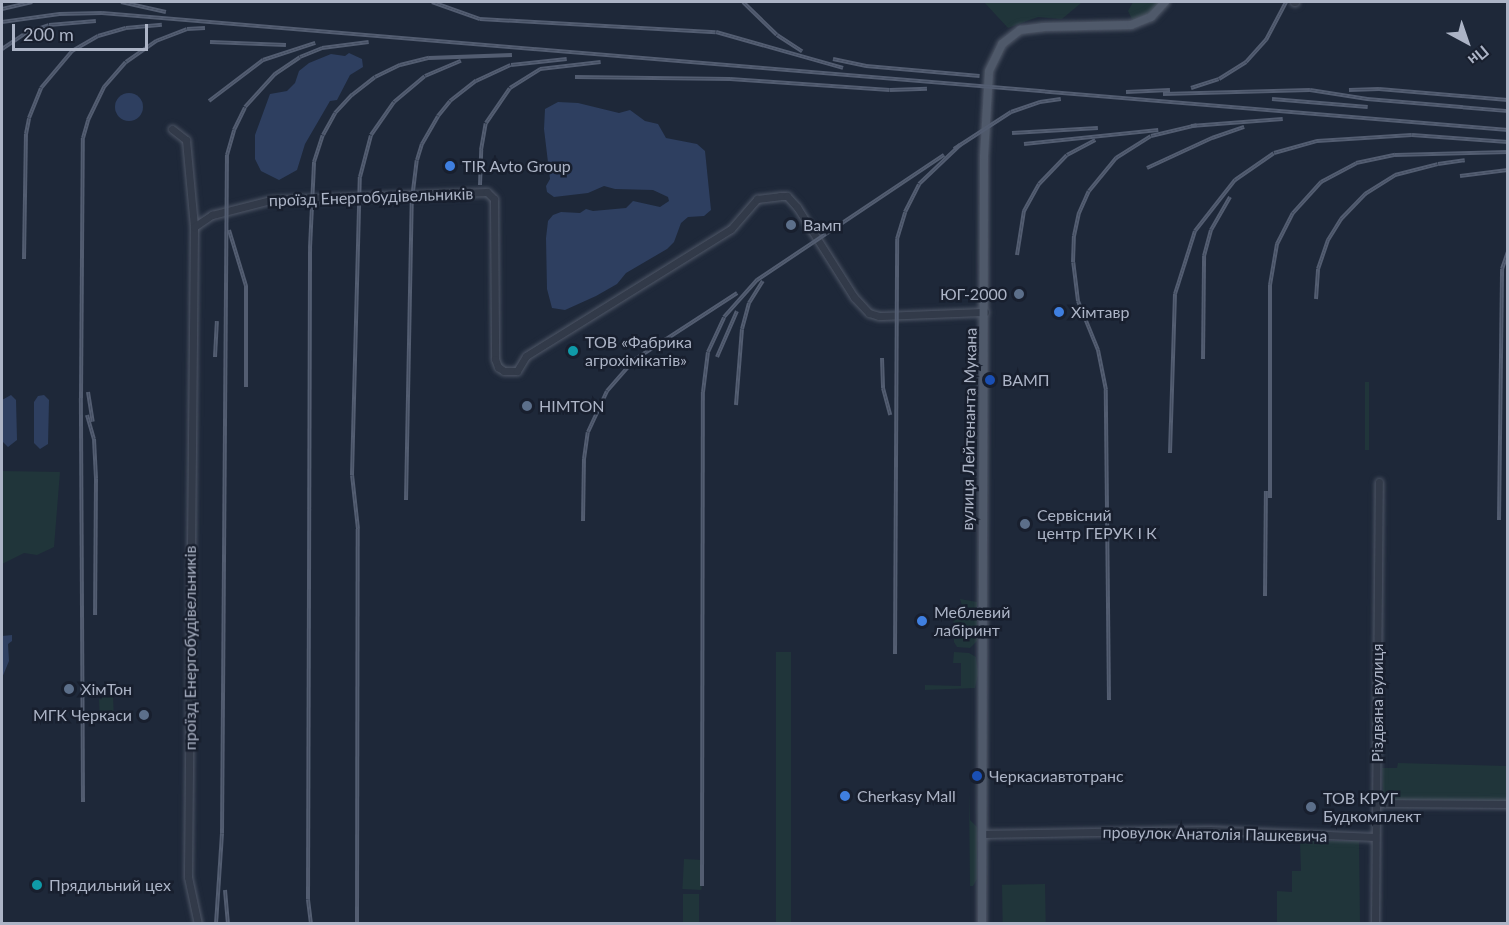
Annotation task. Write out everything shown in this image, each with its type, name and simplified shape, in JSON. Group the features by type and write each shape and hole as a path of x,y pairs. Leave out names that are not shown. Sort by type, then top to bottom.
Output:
{"main road":[{"name":"вулиця Лейтенанта Мукана","path":"982,924 986,91 990,67 998,49 1012,34 1031,28 1136,24 1151,17 1165,2"}],"street":[{"name":"проїзд Енергобудівельників","path":"171,129 186,140 194,227 188,877 198,924"},
{"name":"проїзд Енергобудівельників","path":"194,227 212,215 271,200 487,192 494,199 495,360 498,367 504,371 517,371 526,356 730,229 758,199 780,196 787,196 797,207 854,297 869,312 879,316 985,312"},
{"name":"Різдвяна вулиця","path":"1375,924 1379,482"},
{"path":"1377,803 1508,804"},
{"name":"провулок Анатолія Пашкевича","path":"982,834 1209,830 1376,837"}],"green space":[{"path":"984,2 1081,3 1062,19 1038,17 1008,28"},
{"path":"1133,2 1161,2 1149,15 1133,21 1128,11"},
{"path":"1365,382 1369,382 1369,450 1365,450"},
{"path":"2,471 60,472 54,547 37,555 24,553 2,564"},
{"path":"960,599 977,602 977,641 970,648 957,647 954,642 954,639 960,639 960,633 954,629 953,612 964,612"},
{"path":"776,652 791,652 791,923 776,923"},
{"path":"954,652 969,653 976,657 978,674 975,688 925,690 925,685 961,686 961,663 953,663"},
{"path":"105,695 113,696 114,721 109,724 100,721 99,699"},
{"path":"1398,763 1507,766 1507,802 1388,801 1383,795 1382,768 1397,768"},
{"path":"969,791 970,820 977,827 977,879 973,886 970,886"},
{"path":"1300,841 1359,841 1360,923 1277,923 1277,891 1292,892 1292,871 1301,871"},
{"path":"684,859 703,860 701,890 682,889"},
{"path":"1045,884 1046,923 1003,924 1002,885"},
{"path":"683,894 699,894 699,923 683,923"}],"water":[{"path":"349,53 362,59 363,67 350,75 337,100 330,101 305,144 297,170 279,180 261,171 255,159 255,135 270,94 287,91 295,83 299,71 309,63 331,54 345,56"},
{"path":"129,93 139,97 143,107 139,117 129,121 119,117 115,107 119,97"},
{"path":"558,102 578,103 619,113 630,110 645,121 658,124 666,138 697,144 705,151 711,210 704,216 688,217 681,223 674,242 667,249 626,273 617,284 565,310 552,308 547,289 546,238 548,221 553,215 561,212 580,213 586,209 593,211 626,208 633,201 660,207 669,201 668,197 653,190 615,189 604,186 588,193 554,197 547,192 546,186 550,179 544,129 545,109"},
{"path":"11,395 16,400 17,440 8,447 2,441 2,400"},
{"path":"44,395 49,400 48,444 40,449 34,443 34,402 38,396"},
{"path":"12,635 12,641 8,644 9,661 2,678 2,636"}],"railway":[{"path":"2,9 32,2"},
{"path":"121,2 166,12"},
{"path":"432,2 480,19 716,32 843,68"},
{"path":"743,2 777,35 802,51"},
{"path":"1191,88 1219,79 1246,62 1266,40 1286,2"},
{"path":"2,22 59,14 102,13 1508,130"},
{"path":"2,49 26,33 49,25 96,21"},
{"path":"24,259 26,134 29,118 41,88 72,51 98,36 126,28 162,25"},
{"path":"83,802 81,398 83,138 88,120 104,87 126,62 156,41 187,29 205,28"},
{"path":"210,42 286,45"},
{"path":"216,924 222,833 227,155 234,130 245,107 275,74 300,57 322,48 369,42"},
{"path":"209,101 263,60 315,43"},
{"path":"311,924 308,899 310,248 314,162 323,135 335,113 352,95 375,77 400,65 429,58 512,55"},
{"path":"406,500 412,199 417,160 422,144 438,116 450,101 476,81 511,65 567,59"},
{"path":"833,59 866,66 980,76"},
{"path":"357,924 358,529 352,475 360,177 371,135 394,102 425,76 461,61"},
{"path":"480,185 481,150 486,123 510,88 540,69 601,62"},
{"path":"575,77 730,79 890,90 927,89"},
{"path":"1349,90 1379,89 1508,100"},
{"path":"1126,92 1170,90"},
{"path":"1163,94 1310,90 1367,99 1508,111"},
{"path":"954,149 1011,112 1040,102 1061,99"},
{"path":"1272,99 1368,107"},
{"path":"1191,126 1283,119"},
{"path":"1109,700 1106,390 1098,350 1078,301 1073,262 1074,236 1079,213 1089,191 1116,158 1151,136 1197,125"},
{"path":"1147,168 1212,138 1244,127"},
{"path":"1012,133 1098,128"},
{"path":"1024,144 1158,130"},
{"path":"1170,453 1175,294 1195,231 1235,180 1274,153 1317,141 1412,135 1508,142"},
{"path":"1017,255 1024,211 1039,184 1067,155 1095,140"},
{"path":"895,654 897,239 905,212 919,184 960,145"},
{"path":"1270,498 1270,285 1277,244 1293,213 1321,182 1356,163 1395,155 1508,152"},
{"path":"702,886 703,392 708,352 724,317 757,280 944,155"},
{"path":"1316,299 1318,269 1328,240 1341,219 1365,194 1395,175 1465,160"},
{"path":"1460,176 1508,170"},
{"path":"1203,359 1204,256 1211,230 1230,197"},
{"path":"229,230 246,286 246,387"},
{"path":"1499,520 1502,269 1508,252"},
{"path":"736,405 742,329 749,303 763,281"},
{"path":"583,521 584,459 588,432 607,391 634,360 737,293"},
{"path":"717,357 737,311"},
{"path":"215,357 217,321"},
{"path":"882,358 883,388 890,415"},
{"path":"88,392 93,422"},
{"path":"87,415 94,439 96,479 95,615"},
{"path":"1265,596 1266,491"},
{"path":"225,890 228,924"}],"place":[{"name":"TIR Avto Group","path":"450,166"},
{"name":"Вамп","path":"791,225"},
{"name":"ЮГ-2000","path":"1019,294"},
{"name":"Хімтавр","path":"1059,312"},
{"name":"ТОВ «Фабрика агрохімікатів»","path":"573,351"},
{"name":"ВАМП","path":"990,380"},
{"name":"HIMTON","path":"527,406"},
{"name":"Сервісний центр ГЕРУК І К","path":"1025,524"},
{"name":"Меблевий лабіринт","path":"922,621"},
{"name":"ХімТон","path":"69,689"},
{"name":"МГК Черкаси","path":"144,715"},
{"name":"Черкасиавтотранс","path":"977,776"},
{"name":"Cherkasy Mall","path":"845,796"},
{"name":"ТОВ КРУГ Будкомплект","path":"1311,807"},
{"name":"Прядильний цех","path":"37,885"}]}
